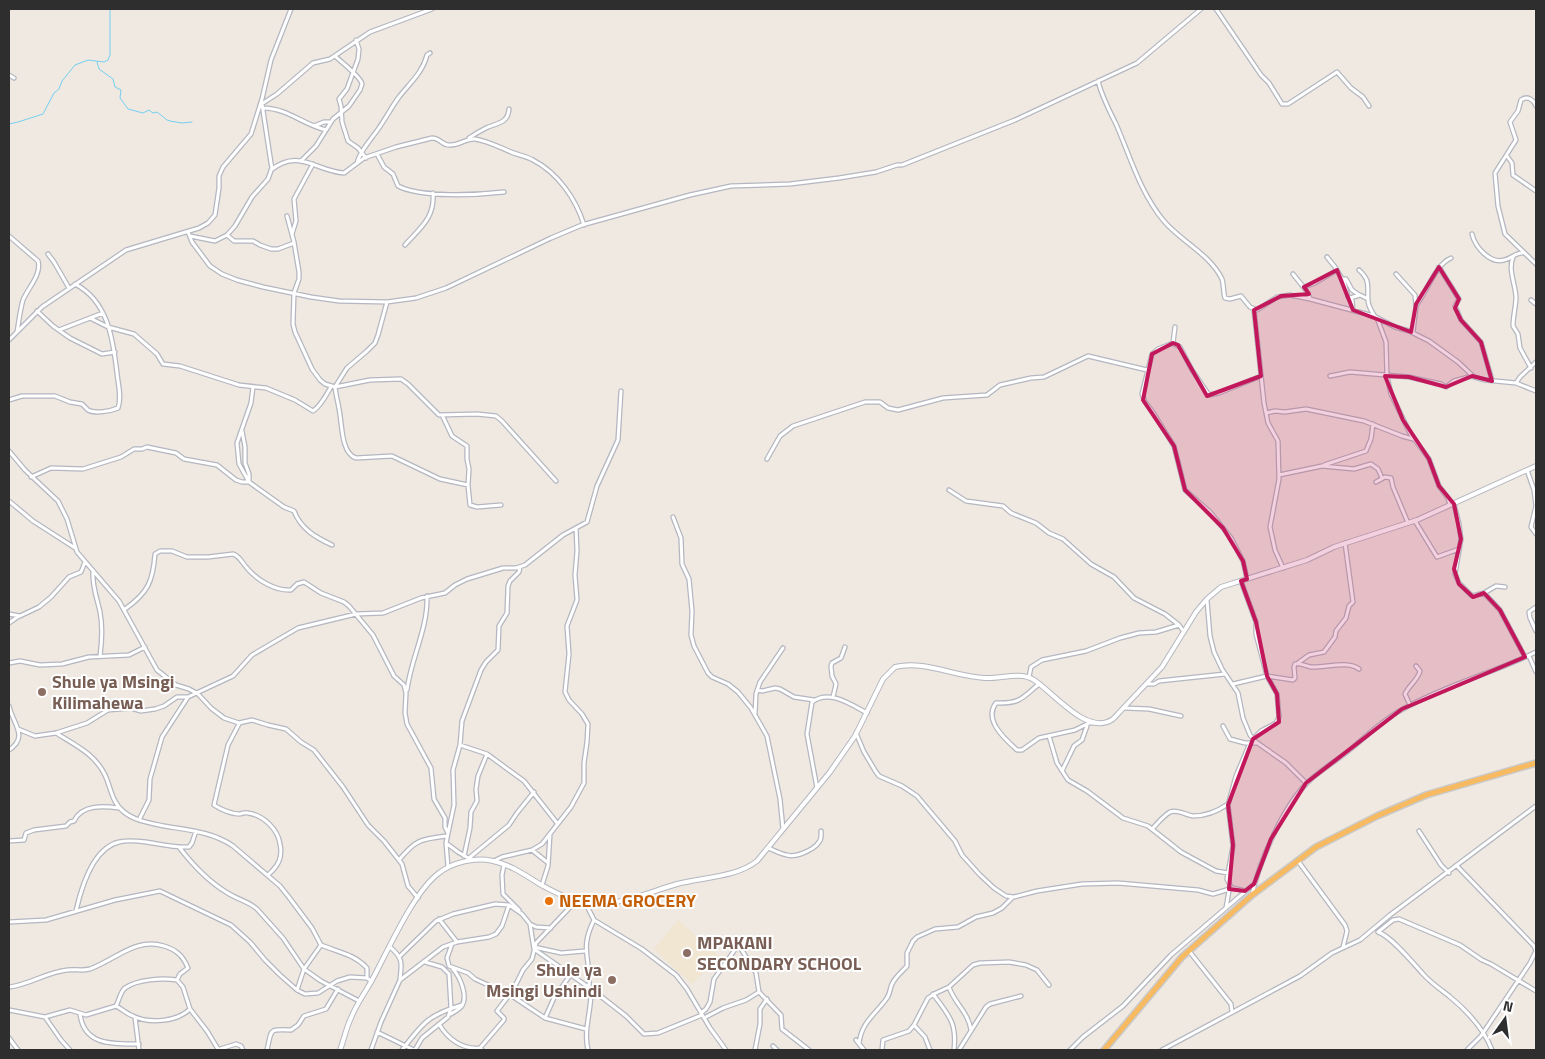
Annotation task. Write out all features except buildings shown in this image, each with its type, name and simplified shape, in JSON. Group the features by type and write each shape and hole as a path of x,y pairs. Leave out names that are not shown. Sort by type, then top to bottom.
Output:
{"highway":[{"path":"1104,1050 1182,957 1252,895 1316,847 1378,816 1426,795 1536,763"}],"street":[{"path":"9,340 37,311 68,288 87,278 117,254 204,226 215,215 219,176 223,167 251,134 262,106 271,60 291,9"},
{"path":"262,106 313,63 330,59 370,32 432,9"},
{"path":"188,232 210,266 222,274 263,287 339,301 387,302 416,298 446,288 551,238 584,225 690,195 731,186 810,182 861,174 897,165 902,166 919,157 994,129 1137,63 1201,9"},
{"path":"1216,9 1282,104 1288,104 1337,72 1351,88 1363,97 1369,106"},
{"path":"356,40 359,55 347,89 339,98 348,141 366,158"},
{"path":"357,164 361,152 400,96 417,76 430,53"},
{"path":"301,161 316,146 331,122 355,98 362,84 359,77 352,73 335,56"},
{"path":"9,75 14,78"},
{"path":"1098,81 1104,100 1138,180 1163,220 1208,260 1221,278 1225,298 1230,299 1241,296 1254,310 1266,413 1270,428 1277,436 1278,441 1279,475 1277,498 1270,527 1275,550 1283,568"},
{"path":"1536,106 1530,99 1522,100 1518,111 1510,122 1516,140 1495,173 1498,206 1505,234 1536,264"},
{"path":"262,106 279,110 326,130"},
{"path":"262,106 272,170"},
{"path":"190,236 215,241 227,235 252,197 268,179 272,170 282,163 294,160 313,163 344,174 366,158 396,146 432,138 438,138 451,146 469,139 487,127 505,120 509,110"},
{"path":"313,126 324,122 331,122"},
{"path":"469,139 494,144 534,160 543,166 572,197 584,225"},
{"path":"377,154 384,168 394,174 398,186 420,192 444,195 504,192"},
{"path":"1507,156 1512,163 1512,175 1536,191"},
{"path":"292,235 296,222 294,199 313,163"},
{"path":"405,246 426,223 433,206 433,193"},
{"path":"287,216 299,272 294,293 293,324 316,376 325,384 333,387 370,380 401,379 415,390 436,413 442,416 470,413 498,418 556,481"},
{"path":"1472,234 1474,243 1489,257 1499,262 1523,253"},
{"path":"227,235 236,241 253,241 271,249 278,249 294,243"},
{"path":"9,236 38,261 40,266 24,299 17,332"},
{"path":"48,254 68,288"},
{"path":"1327,257 1342,279 1353,310"},
{"path":"1513,257 1511,270 1516,303 1513,326 1518,334 1520,348 1531,368"},
{"path":"1416,304 1425,294 1439,267 1444,261 1451,258"},
{"path":"1439,267 1459,299 1455,306 1462,320 1480,342 1492,381"},
{"path":"1304,287 1315,284 1337,270"},
{"path":"1359,270 1368,281 1368,299 1386,342 1387,376 1391,394 1414,439 1429,459 1439,486 1452,505 1460,536 1454,569 1459,583 1472,596 1484,593 1496,586 1504,587"},
{"path":"1293,274 1304,287 1310,299"},
{"path":"1396,274 1414,293 1416,304 1413,333"},
{"path":"1342,279 1346,279 1352,290 1368,299"},
{"path":"9,400 22,396 55,396 82,404 93,412 118,408 120,399 116,352 108,327 103,313 92,295 75,284"},
{"path":"1350,298 1359,295"},
{"path":"1254,310 1261,309 1281,296 1310,299 1353,310 1375,317 1429,341 1458,362 1472,376"},
{"path":"1531,300 1536,304"},
{"path":"90,318 108,327 134,334 157,354 163,364 180,366 231,383 271,390 316,410 347,368 375,343 387,302"},
{"path":"37,311 58,330 96,352 102,354 116,352"},
{"path":"58,330 103,313"},
{"path":"1172,343 1175,328"},
{"path":"1172,343 1180,347 1192,370 1209,395 1261,376"},
{"path":"1172,343 1154,352 1151,356 1142,394 1143,400 1174,446 1184,489 1210,512 1231,538 1243,561 1248,579"},
{"path":"767,459 780,436 793,426 860,404 876,402 898,410 943,398 987,395 1000,385 1044,377 1088,356 1147,370"},
{"path":"1516,383 1536,362"},
{"path":"1330,376 1350,372 1414,378 1447,386 1454,381 1472,376 1492,381 1516,383 1536,390"},
{"path":"253,387 251,404 236,443 242,471 249,482 284,507 294,511 298,520 309,533 332,545"},
{"path":"333,387 342,434 352,457 392,456 440,479 468,485"},
{"path":"140,820 144,807 149,800 150,779 162,737 188,697 195,692 232,676 252,655 290,632 356,614 383,614 427,596 445,593 467,579 503,568 520,567 558,538 586,522 597,486 618,440 621,391"},
{"path":"1266,413 1306,409 1373,424 1414,439"},
{"path":"442,416 452,436 467,446 467,458 470,469 468,485 469,502 473,507 501,505"},
{"path":"1279,475 1323,466 1366,451 1371,439 1373,424"},
{"path":"242,431 249,482"},
{"path":"32,477 51,468 83,469 121,457 134,448 147,448 176,453 184,459 217,464 236,480 249,482"},
{"path":"9,451 32,477 58,501 67,519 75,548 125,609 154,665 162,674 176,685 195,692 210,708 224,718 239,723 252,720 268,726 286,729 314,750 344,787 368,824 399,860 404,868 408,886 418,898"},
{"path":"1323,466 1354,469 1371,464 1377,468 1382,478"},
{"path":"446,843 471,859 494,861 526,874 542,885 586,903 616,902 678,884 741,870 756,861 768,848 830,772 856,733 883,679 895,667 914,665 984,678 1029,677 1079,716 1092,723 1110,722 1162,667 1196,612 1221,587 1307,560 1345,543 1414,521 1536,466"},
{"path":"1527,470 1534,490 1536,506 1530,525 1536,534"},
{"path":"1376,482 1387,476 1391,478 1408,523"},
{"path":"949,490 966,501 1003,506 1011,513 1036,522 1049,533 1064,540 1091,564 1114,577 1134,598 1165,614 1180,625 1184,632"},
{"path":"9,501 33,521 75,548"},
{"path":"673,517 681,538 682,564 689,580 692,611 691,635 694,646 708,673 738,692 755,715 769,742 780,799 783,829"},
{"path":"1414,521 1429,542 1437,558 1459,549"},
{"path":"494,861 502,857 532,850 542,844 571,808 584,786 587,721 569,700 565,692 569,654 567,626 578,600 575,575 576,528"},
{"path":"1233,684 1267,676 1293,680 1295,678 1295,664 1309,656 1324,652 1336,637 1336,631 1353,602 1345,543"},
{"path":"125,609 141,595 149,583 155,568 157,551 167,551 187,556 237,555 251,573 277,590 291,590 297,584 304,582 322,593 344,602 372,635 392,673 404,685 406,693"},
{"path":"9,623 45,602 69,577 81,572 85,562"},
{"path":"448,867 446,843 454,805 453,770 460,745 464,712 486,662 498,650 499,626 507,613 508,586 520,567"},
{"path":"93,571 94,589 103,633 100,656"},
{"path":"1241,581 1256,622 1256,634 1267,676 1276,694 1279,719 1276,723 1261,730 1253,739"},
{"path":"1484,593 1500,610 1536,672"},
{"path":"427,596 423,631 408,678 405,713 407,724 431,768 434,799 445,818 448,834"},
{"path":"1207,599 1212,644 1217,660 1239,697 1245,724 1253,739 1286,763 1306,784"},
{"path":"1536,607 1531,610 1529,616 1536,631"},
{"path":"9,614 20,616"},
{"path":"1029,677 1030,667 1042,660 1086,651 1127,636 1156,632 1180,625"},
{"path":"9,662 20,661 40,665 62,664 100,656 129,654 145,647"},
{"path":"833,697 836,684 832,676 831,666 841,658 845,647"},
{"path":"755,715 757,690 760,682 783,648"},
{"path":"1252,895 1254,884 1274,832 1306,784 1381,723 1410,705 1454,684 1536,652"},
{"path":"1298,663 1311,667 1336,666 1359,669"},
{"path":"1410,705 1405,694 1409,685 1419,675 1420,670 1416,666"},
{"path":"1147,684 1226,674"},
{"path":"1039,684 1024,698 995,704 994,722 997,730 1018,751 1040,738 1075,730 1092,723"},
{"path":"757,690 762,691 775,688 794,697 814,700 828,696 867,712"},
{"path":"18,729 35,736 56,733 87,723 108,710 131,708 141,711 155,709 164,706 177,696 188,697"},
{"path":"814,700 811,707 807,734 817,788"},
{"path":"9,706 20,740 18,744 9,750"},
{"path":"1124,708 1141,708 1180,716"},
{"path":"9,722 15,723"},
{"path":"239,723 228,745 214,804 219,808 234,813 247,813 255,816 269,824 274,830 280,844 281,858 268,875"},
{"path":"1061,772 1074,746 1082,740 1087,725"},
{"path":"1223,726 1230,739 1258,743"},
{"path":"56,733 79,746 94,760 105,775 111,795 124,812 140,820 196,831 226,841 268,875 288,896 321,945 347,953 359,960 367,968 367,978"},
{"path":"856,733 864,752 876,772 917,796 955,841 962,854 980,875 1001,893 1014,897"},
{"path":"1049,736 1057,763 1061,772 1068,780 1123,818 1152,829 1181,852 1216,872 1228,873"},
{"path":"1226,908 1230,886 1227,879 1233,846 1228,804 1236,776 1250,743"},
{"path":"460,745 487,754 524,781 557,823"},
{"path":"464,856 470,828 471,812 477,801 477,783 487,754"},
{"path":"340,1050 350,1019 359,1001 418,898 437,874 448,867 471,859 509,825 534,792"},
{"path":"1152,829 1170,812 1176,811 1193,816 1203,815 1221,809 1228,804"},
{"path":"9,840 24,840 26,833 34,830 66,826 80,813 92,808 103,806 120,808"},
{"path":"1162,1050 1300,976 1332,953 1360,940 1390,915 1449,873 1536,806"},
{"path":"76,912 82,886 87,875 101,855 113,845 119,842 138,842 186,848 191,846 196,831"},
{"path":"768,848 788,856 794,855 818,844 821,838 821,831"},
{"path":"1419,831 1441,865 1449,873"},
{"path":"542,885 548,863 550,832"},
{"path":"399,860 418,841 448,834"},
{"path":"179,847 197,868 219,888 257,909 283,938 304,969 359,1001"},
{"path":"532,850 548,863"},
{"path":"1298,860 1346,925 1347,931 1343,947"},
{"path":"504,865 503,894 530,924 534,948 626,1016 644,1034 658,1033 748,999 759,992"},
{"path":"1457,866 1535,948 1535,955 1480,1038 1467,1050"},
{"path":"859,1044 861,1035 874,1012 886,999 897,976 907,966 907,953 914,940 932,930 958,927 976,917 993,913 1014,897 1037,891 1089,884 1128,884 1198,890 1213,894 1234,888 1245,891"},
{"path":"1070,1050 1083,1037 1118,1010 1171,955 1254,884"},
{"path":"9,922 46,920 121,898 156,891 164,892 231,925 297,990 311,994 318,993 329,985 350,977 367,978 372,981"},
{"path":"439,1024 444,1034 452,1040 474,1049 481,1049 504,1020 497,1011 532,959 536,943 576,900"},
{"path":"586,903 594,920 642,949 671,971 683,983 726,1050"},
{"path":"400,956 432,923 439,919 495,904 509,905 522,914"},
{"path":"400,980 415,967 425,962 436,951 457,942 489,937 496,934 502,926 509,905"},
{"path":"439,919 457,942"},
{"path":"1378,932 1393,920 1399,919 1460,945 1536,991"},
{"path":"588,1050 586,1029 591,998 586,936 594,920"},
{"path":"530,924 551,928"},
{"path":"1372,931 1388,937 1412,960 1423,974 1451,997 1473,1019 1492,1050"},
{"path":"702,1015 710,1002 714,979 741,938"},
{"path":"9,987 23,985 68,969 87,970 131,948 146,944 161,945 180,954 188,968 180,974 177,980"},
{"path":"452,944 447,958 449,966 468,973 496,991 510,994 545,1018 586,1029"},
{"path":"738,944 756,973 759,992 779,1012 784,1032 809,1050"},
{"path":"297,990 304,969 321,945"},
{"path":"371,1050 400,980 400,956 390,947"},
{"path":"534,948 560,953 586,951"},
{"path":"1189,951 1232,1004 1232,1012"},
{"path":"425,962 442,967 449,974 450,1015"},
{"path":"882,1050 883,1040 906,1032 914,1025 928,998 948,987 973,965 1009,962 1026,965 1037,970 1049,985"},
{"path":"377,1032 415,1050 422,1038 462,1005 461,982 453,968"},
{"path":"545,1018 554,998 571,974"},
{"path":"9,1010 45,1017 70,1010 80,1014 92,1014 116,1006 124,988 134,984 157,980 177,980 183,987 190,1010 208,1031 218,1050 236,1044 242,1050"},
{"path":"948,987 967,1015 971,1030"},
{"path":"267,1050 269,1037 274,1030 291,1030 298,1025 304,1016 326,1009 338,989"},
{"path":"934,994 953,1025 955,1033 954,1050"},
{"path":"959,1050 988,1005 1020,996"},
{"path":"754,1050 760,1024 760,1009 767,999"},
{"path":"402,1050 416,1030 428,1020 438,1013 462,1005"},
{"path":"116,1006 135,1017 156,1020 182,1016 190,1010"},
{"path":"80,1014 82,1024 87,1033 94,1038 115,1044 138,1044"},
{"path":"45,1017 70,1050"},
{"path":"135,1017 139,1050"},
{"path":"914,1025 925,1037 930,1050"},
{"path":"9,1038 18,1050"},
{"path":"856,1040 864,1050"},
{"path":"773,1046 777,1050"}],"highlighted area":[{"path":"1439,267 1459,299 1455,308 1461,320 1481,342 1492,381 1472,376 1446,387 1409,377 1385,376 1403,420 1429,459 1439,486 1454,504 1461,539 1454,569 1459,584 1473,597 1484,593 1500,610 1525,657 1402,709 1306,783 1271,839 1254,884 1245,891 1229,889 1233,845 1228,805 1253,739 1279,722 1277,694 1267,676 1256,622 1241,581 1247,579 1243,561 1223,528 1185,490 1174,446 1143,400 1152,354 1173,343 1178,345 1207,396 1261,376 1254,310 1281,296 1309,294 1304,287 1337,270 1353,310 1411,332 1416,304"}],"shaded area":[{"name":"MPAKANI SECONDARY SCHOOL","path":"678,920 720,957 692,984 654,949"}],"waterway":[{"path":"9,124 43,114 54,93 59,89 62,81 75,65 88,60 104,62 108,60 110,55 110,9"},
{"path":"97,62 99,69 113,79 115,87 121,90 120,98 128,109 143,113 149,110 153,113 157,112 170,121 192,122"}],"place":[{"name":"Shule ya Msingi Kilimahewa","path":"42,692"},
{"name":"NEEMA GROCERY","path":"549,901"},
{"name":"MPAKANI SECONDARY SCHOOL","path":"687,953"},
{"name":"Shule ya Msingi Ushindi","path":"612,980"}]}
